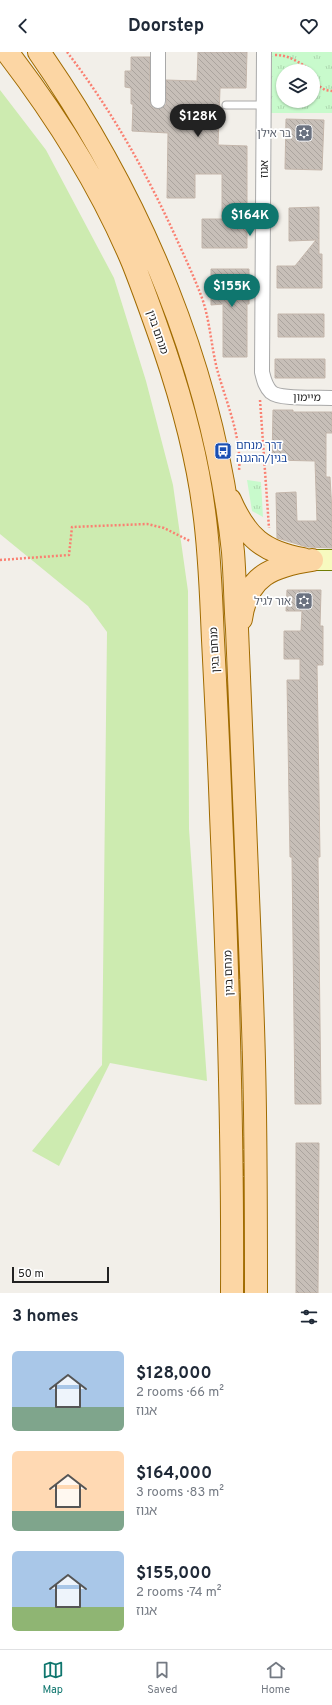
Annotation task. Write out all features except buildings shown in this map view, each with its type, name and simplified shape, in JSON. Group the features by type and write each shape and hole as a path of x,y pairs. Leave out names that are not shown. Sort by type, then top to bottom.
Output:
{"main road":[{"name":"מנחם בגין","path":"7,52 57,122 80,160 101,198 132,262 163,346 185,418 198,471 208,550 228,965 232,1293"},
{"name":"מנחם בגין","path":"39,52 77,111 117,179 152,250 166,285 194,366 205,403 224,488 233,551 238,648 254,1062 256,1293"},
{"path":"224,488 243,524 254,538 271,550 286,556 322,560"},
{"path":"238,648 244,603 248,593 257,581 276,568 287,564 322,560"}],"street":[{"path":"158,52 158,101"},
{"name":"אגוז","path":"264,54 262,372 264,384"},
{"name":"מיימון","path":"264,384 271,393 282,396 332,398"}],"lane":[{"path":"226,105 264,105"}],"path":[{"path":"264,54 283,55 302,64"},
{"path":"320,87 325,90 332,91"},
{"path":"264,384 260,396 271,550"},
{"path":"0,560 70,556 72,527 148,524 164,528 208,550"}],"green space":[{"path":"267,52 332,52 332,113 267,113"},
{"path":"0,90 46,150 114,278 146,381 173,485 188,591 189,829 207,1081 110,1063 59,1166 32,1151 102,1065 107,632 88,606 0,534"},
{"path":"247,480 261,482 263,517 252,511"}],"place":[{"name":"בר אילן","path":"304,133"},
{"name":"דרך מנחם בגין/ההגנה","path":"223,451"},
{"name":"אור לגיל","path":"304,601"}]}
